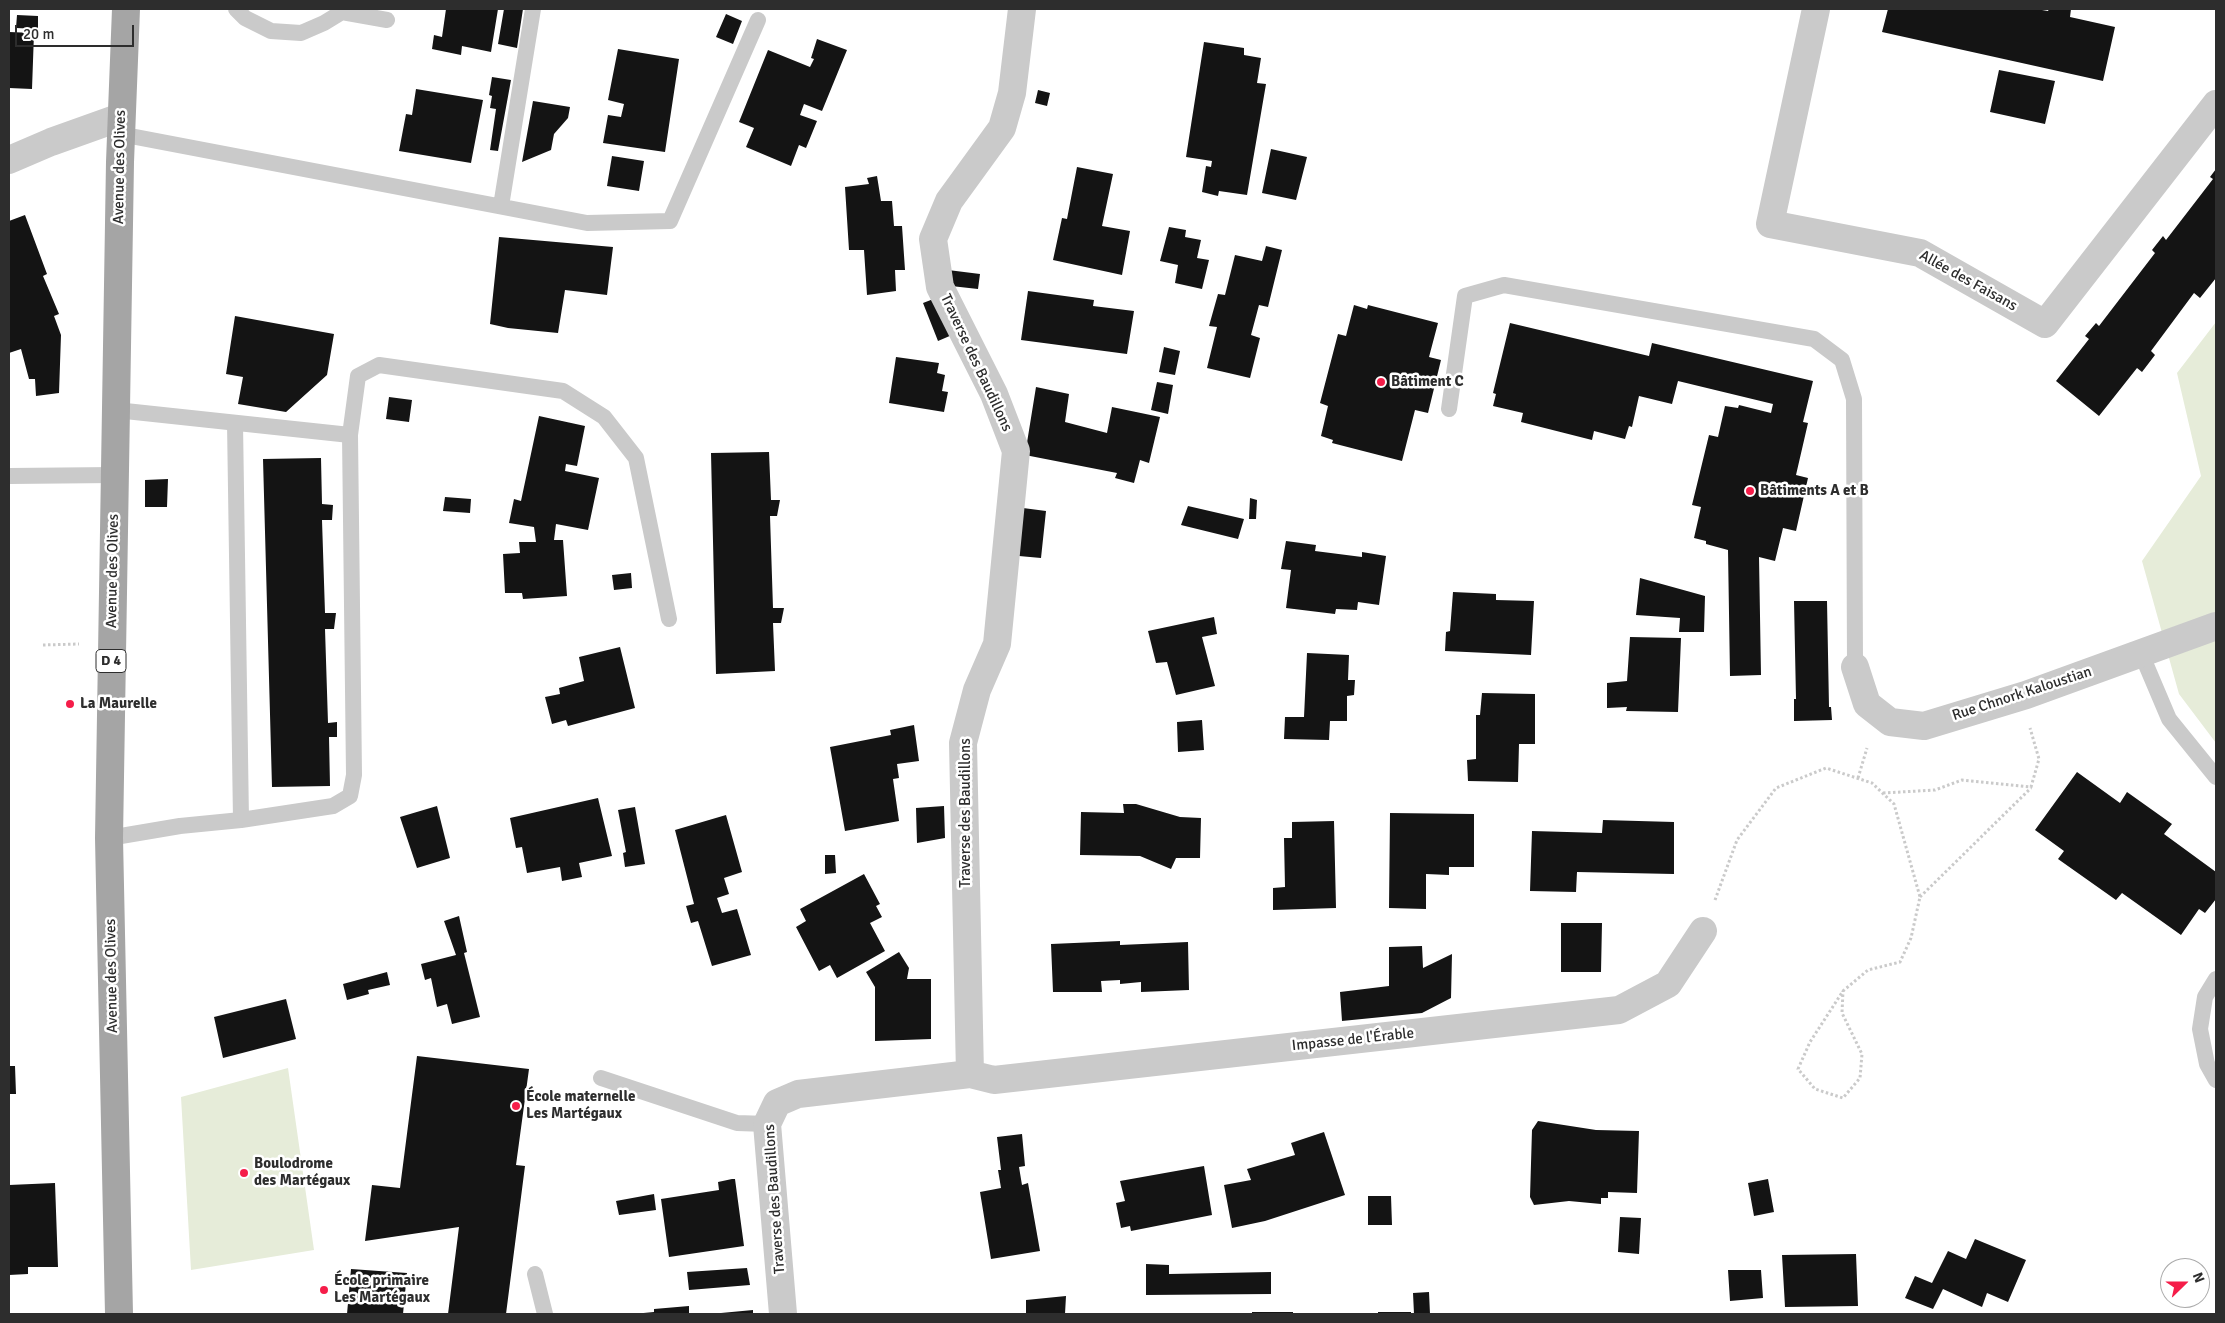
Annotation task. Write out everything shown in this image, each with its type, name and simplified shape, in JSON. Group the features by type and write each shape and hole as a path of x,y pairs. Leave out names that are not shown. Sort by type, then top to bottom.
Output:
{"main road":[{"name":"Avenue des Olives","path":"119,1314 108,838 121,126 126,9"}],"street":[{"name":"Traverse des Baudillons","path":"783,1314 767,1124 777,1103 798,1094 970,1074 964,743 977,690 997,644 1016,451 994,394 940,288 933,239 949,201 1002,128 1012,93 1022,9"},
{"name":"Allée des Faisans","path":"1816,9 1770,224 1920,253 2044,324 2216,104"},
{"path":"9,160 51,142 121,126"},
{"name":"Rue Chnork Kaloustian","path":"1855,667 1867,704 1890,722 1924,726 2015,699 2216,626"},
{"name":"Impasse de l'Érable","path":"970,1074 994,1080 1619,1010 1668,984 1703,931"}],"lane":[{"path":"236,9 245,18 271,31 301,33 324,23 342,12 387,20"},
{"path":"501,206 533,9"},
{"path":"121,126 587,223 670,220 758,20"},
{"path":"1449,409 1465,296 1504,285 1814,339 1842,360 1854,399 1855,667"},
{"path":"108,838 180,826 241,820 333,806 350,796 354,774 350,435 358,376 379,365 564,391 604,417 636,458 669,619"},
{"path":"116,410 350,435"},
{"path":"235,423 241,820"},
{"path":"9,476 115,475"},
{"path":"2141,653 2169,719 2216,777"},
{"path":"2216,979 2205,997 2200,1029 2207,1064 2216,1080"},
{"path":"601,1078 737,1123 767,1124"},
{"path":"535,1274 545,1314"}],"path":[{"path":"1920,898 2031,787 2039,759 2032,731 2015,699"},
{"path":"1703,931 1737,840 1776,788 1826,768 1872,783 1894,804 1920,898 1911,938 1900,962 1868,970 1843,991 1810,1042 1798,1069 1815,1090 1843,1098 1860,1078 1862,1054 1842,1013 1843,991"},
{"path":"1883,794 1935,790 1962,780 2031,787"}],"green space":[{"path":"2216,322 2216,743 2179,694 2142,561 2201,476 2177,373"},
{"name":"Boulodrome des Martégaux","path":"288,1068 314,1250 191,1270 181,1097"}],"building":[{"path":"446,9 498,9 491,52 462,46 461,55 432,49 434,35 442,37"},
{"path":"504,9 523,9 517,48 498,44"},
{"path":"1888,9 2036,9 2048,11 2049,9 2071,9 2070,17 2115,27 2103,81 1882,32"},
{"path":"726,14 742,21 733,44 716,37"},
{"path":"17,15 38,16 38,29 16,28"},
{"path":"9,32 34,33 32,89 9,88"},
{"path":"817,39 847,50 822,111 804,104 800,115 817,121 806,148 799,145 791,166 746,147 754,128 739,122 768,50 810,67 814,59 811,58"},
{"path":"1204,42 1244,48 1244,55 1261,58 1257,83 1266,84 1247,195 1219,191 1218,196 1202,192 1206,166 1211,167 1212,161 1186,157"},
{"path":"618,49 679,59 665,152 603,143 608,115 621,117 624,104 608,100"},
{"path":"1999,70 2055,81 2045,124 1990,112"},
{"path":"492,77 511,80 498,151 490,150 496,109 490,108 492,96 489,95"},
{"path":"416,89 483,100 471,163 399,151 406,114 412,115"},
{"path":"1038,90 1050,93 1047,106 1035,103"},
{"path":"533,101 570,107 568,118 554,134 551,150 522,162"},
{"path":"1271,149 1307,157 1296,200 1262,193"},
{"path":"612,156 644,161 639,191 607,186"},
{"path":"1077,167 1113,174 1102,226 1130,231 1122,275 1053,260 1062,218 1067,219"},
{"path":"2216,169 2216,278 2200,298 2194,293 2151,351 2155,355 2142,372 2137,368 2099,416 2056,381 2089,339 2085,336 2096,323 2099,326 2155,253 2152,250 2163,236 2166,240 2213,179 2210,177"},
{"path":"877,176 881,201 892,201 894,226 902,226 905,270 895,270 896,291 867,295 864,250 849,250 845,187 869,184 867,178"},
{"path":"25,215 47,274 43,276 59,314 54,316 61,335 59,393 36,396 35,379 29,379 21,349 9,353 9,221"},
{"path":"1169,227 1186,230 1185,237 1201,240 1197,258 1209,260 1202,289 1175,283 1178,265 1160,261"},
{"path":"499,237 613,247 607,295 565,290 558,333 508,328 490,324"},
{"path":"1266,246 1282,250 1268,307 1259,305 1251,335 1260,338 1250,378 1207,368 1217,327 1209,326 1218,294 1225,295 1235,255 1262,261"},
{"path":"948,270 980,274 978,289 951,286"},
{"path":"1028,291 1094,300 1093,306 1134,311 1127,354 1021,340"},
{"path":"936,298 952,335 938,341 923,303"},
{"name":"Bâtiment C","path":"1354,305 1367,309 1368,305 1438,323 1429,357 1441,360 1428,413 1415,410 1402,461 1332,443 1333,440 1321,436 1328,406 1320,403 1338,334 1346,336"},
{"path":"235,316 334,334 327,375 286,412 238,404 243,377 226,374"},
{"name":"Bâtiments A et B","path":"1510,323 1649,356 1652,343 1813,381 1803,422 1808,423 1796,475 1808,478 1796,531 1783,528 1775,561 1759,557 1761,675 1730,676 1728,550 1706,544 1706,541 1694,538 1701,507 1692,505 1709,435 1718,437 1725,406 1738,408 1739,405 1771,413 1773,404 1678,381 1672,404 1639,396 1632,427 1629,426 1625,439 1594,431 1592,440 1521,422 1523,413 1493,406 1496,394 1493,393"},
{"path":"1164,347 1180,351 1175,375 1159,372"},
{"path":"896,357 939,363 937,373 945,375 942,391 948,392 944,412 889,403"},
{"path":"1157,382 1173,385 1168,414 1151,410"},
{"path":"1036,387 1069,394 1065,422 1107,433 1112,407 1160,417 1149,463 1140,460 1134,483 1115,478 1117,473 1025,455"},
{"path":"389,397 412,400 409,422 386,419"},
{"path":"539,416 585,426 577,466 566,464 565,471 599,478 588,530 556,524 554,540 563,540 567,596 523,599 522,593 505,593 503,554 520,553 519,542 536,542 534,527 509,523 514,499 521,501"},
{"path":"769,452 771,500 780,500 777,516 770,516 773,608 784,608 781,623 773,623 775,671 716,674 711,453"},
{"path":"321,458 322,504 333,505 332,520 322,520 325,613 336,613 334,629 325,629 328,723 337,722 337,737 329,737 330,786 272,787 263,459"},
{"path":"168,479 167,507 145,507 145,480"},
{"path":"445,497 471,499 470,513 443,511"},
{"path":"1250,498 1257,500 1256,519 1249,519"},
{"path":"1188,506 1244,519 1238,539 1181,525"},
{"path":"1023,508 1046,511 1041,558 1019,556"},
{"path":"1286,541 1316,545 1315,551 1362,557 1362,552 1386,556 1379,605 1358,602 1357,610 1336,609 1335,614 1286,608 1291,570 1281,569"},
{"path":"631,573 632,588 614,590 612,575"},
{"path":"1640,578 1705,596 1704,632 1679,632 1680,618 1636,615"},
{"path":"1453,592 1496,594 1496,600 1534,601 1531,655 1445,651 1446,632 1450,631"},
{"path":"1794,601 1827,601 1829,707 1831,707 1832,720 1794,721 1794,699 1796,699"},
{"path":"1214,617 1217,634 1202,637 1215,686 1176,695 1167,662 1156,663 1148,631"},
{"path":"1630,637 1681,638 1678,712 1626,711 1627,707 1607,708 1607,683 1627,681"},
{"path":"620,647 635,708 568,726 566,720 552,724 545,697 560,694 559,688 584,681 579,657"},
{"path":"1307,653 1349,655 1348,680 1355,680 1354,695 1347,696 1347,721 1330,721 1329,740 1284,739 1285,717 1304,717"},
{"path":"1482,693 1535,694 1535,744 1519,744 1518,782 1468,781 1467,760 1476,759 1476,715 1480,715"},
{"path":"1202,720 1204,750 1178,752 1177,722"},
{"path":"914,725 919,761 897,764 899,778 893,779 899,821 845,831 830,747 891,735 890,730"},
{"path":"2077,772 2120,803 2127,792 2172,824 2164,834 2216,872 2216,899 2205,913 2199,909 2181,935 2122,893 2116,900 2058,859 2064,851 2035,830"},
{"path":"598,798 612,856 579,863 582,877 562,881 560,867 527,873 522,847 516,848 510,818"},
{"path":"1123,804 1136,804 1180,817 1201,818 1200,858 1176,858 1171,869 1140,856 1080,855 1081,812 1124,813"},
{"path":"437,806 450,858 417,868 400,817"},
{"path":"944,806 945,838 917,843 916,808"},
{"path":"635,807 645,864 625,867 623,853 626,852 618,810"},
{"path":"1390,813 1474,814 1474,867 1449,867 1449,875 1426,874 1426,909 1389,908"},
{"path":"726,815 742,872 724,878 729,894 717,898 722,913 737,909 751,955 712,966 698,921 691,923 686,906 694,904 675,830"},
{"path":"1603,820 1674,822 1674,874 1577,872 1576,892 1530,891 1532,831 1602,833"},
{"path":"1334,821 1336,908 1273,910 1273,888 1285,887 1284,838 1292,838 1292,822"},
{"path":"825,855 835,855 836,873 825,874"},
{"path":"864,874 880,904 876,906 882,917 870,923 885,951 837,978 830,965 819,971 796,927 806,921 800,909"},
{"path":"459,916 467,952 464,953 480,1017 452,1024 447,1004 437,1007 431,978 425,980 421,964 456,955 444,921"},
{"path":"1561,923 1602,923 1601,972 1561,972"},
{"path":"1120,941 1120,945 1188,942 1189,990 1141,992 1141,982 1120,984 1120,980 1101,981 1102,992 1053,992 1051,944"},
{"path":"1422,946 1423,968 1452,954 1451,998 1422,1013 1342,1021 1340,992 1389,986 1389,947"},
{"path":"899,952 909,968 907,979 931,979 931,1039 875,1041 875,987 866,972"},
{"path":"387,972 390,985 368,990 369,994 347,1000 343,984"},
{"path":"286,999 296,1039 223,1058 214,1017"},
{"path":"417,1056 529,1069 516,1165 525,1166 506,1314 448,1314 459,1227 365,1241 372,1185 400,1188"},
{"path":"9,1066 15,1066 16,1094 9,1094"},
{"path":"1538,1121 1596,1130 1639,1131 1637,1193 1608,1192 1608,1198 1601,1198 1601,1204 1569,1201 1534,1205 1530,1197 1532,1130"},
{"path":"1324,1132 1345,1195 1265,1221 1232,1228 1224,1185 1251,1180 1247,1169 1295,1155 1291,1143"},
{"path":"1022,1134 1025,1166 1019,1167 1022,1185 1028,1183 1040,1251 991,1259 980,1192 1001,1188 998,1170 1001,1170 997,1137"},
{"path":"1204,1166 1212,1215 1131,1231 1130,1226 1121,1228 1116,1203 1125,1201 1120,1181"},
{"path":"735,1179 744,1246 669,1257 661,1199 719,1190 718,1182"},
{"path":"1768,1179 1774,1212 1754,1216 1748,1183"},
{"path":"55,1183 58,1267 28,1267 28,1274 9,1275 9,1185"},
{"path":"654,1194 656,1210 619,1215 616,1201"},
{"path":"1368,1196 1391,1196 1392,1225 1368,1225"},
{"path":"1620,1217 1641,1218 1639,1254 1618,1252"},
{"path":"1975,1239 2026,1260 2008,1302 1987,1293 1982,1307 1943,1289 1933,1309 1905,1298 1915,1276 1932,1283 1948,1251 1966,1259"},
{"path":"1856,1254 1858,1306 1785,1307 1782,1255"},
{"path":"1146,1264 1169,1265 1169,1274 1271,1272 1271,1294 1146,1295"},
{"path":"747,1268 750,1285 689,1290 687,1272"},
{"path":"351,1269 407,1273 403,1314 347,1314"},
{"path":"1728,1270 1761,1270 1763,1298 1730,1301"},
{"path":"1429,1292 1430,1314 1414,1314 1413,1293"},
{"path":"1066,1296 1065,1314 1026,1314 1026,1300"},
{"path":"689,1306 689,1314 633,1314 654,1312 654,1309"},
{"path":"753,1310 753,1314 721,1314 721,1313"},
{"path":"1252,1312 1293,1312 1293,1314 1252,1314"},
{"path":"1378,1312 1411,1312 1411,1314 1378,1314"}],"place":[{"name":"Bâtiment C","path":"1381,382"},
{"name":"Bâtiments A et B","path":"1750,491"},
{"name":"La Maurelle","path":"70,704"},
{"name":"École maternelle Les Martégaux","path":"516,1106"},
{"name":"Boulodrome des Martégaux","path":"244,1173"},
{"name":"École primaire Les Martégaux","path":"324,1290"}]}
